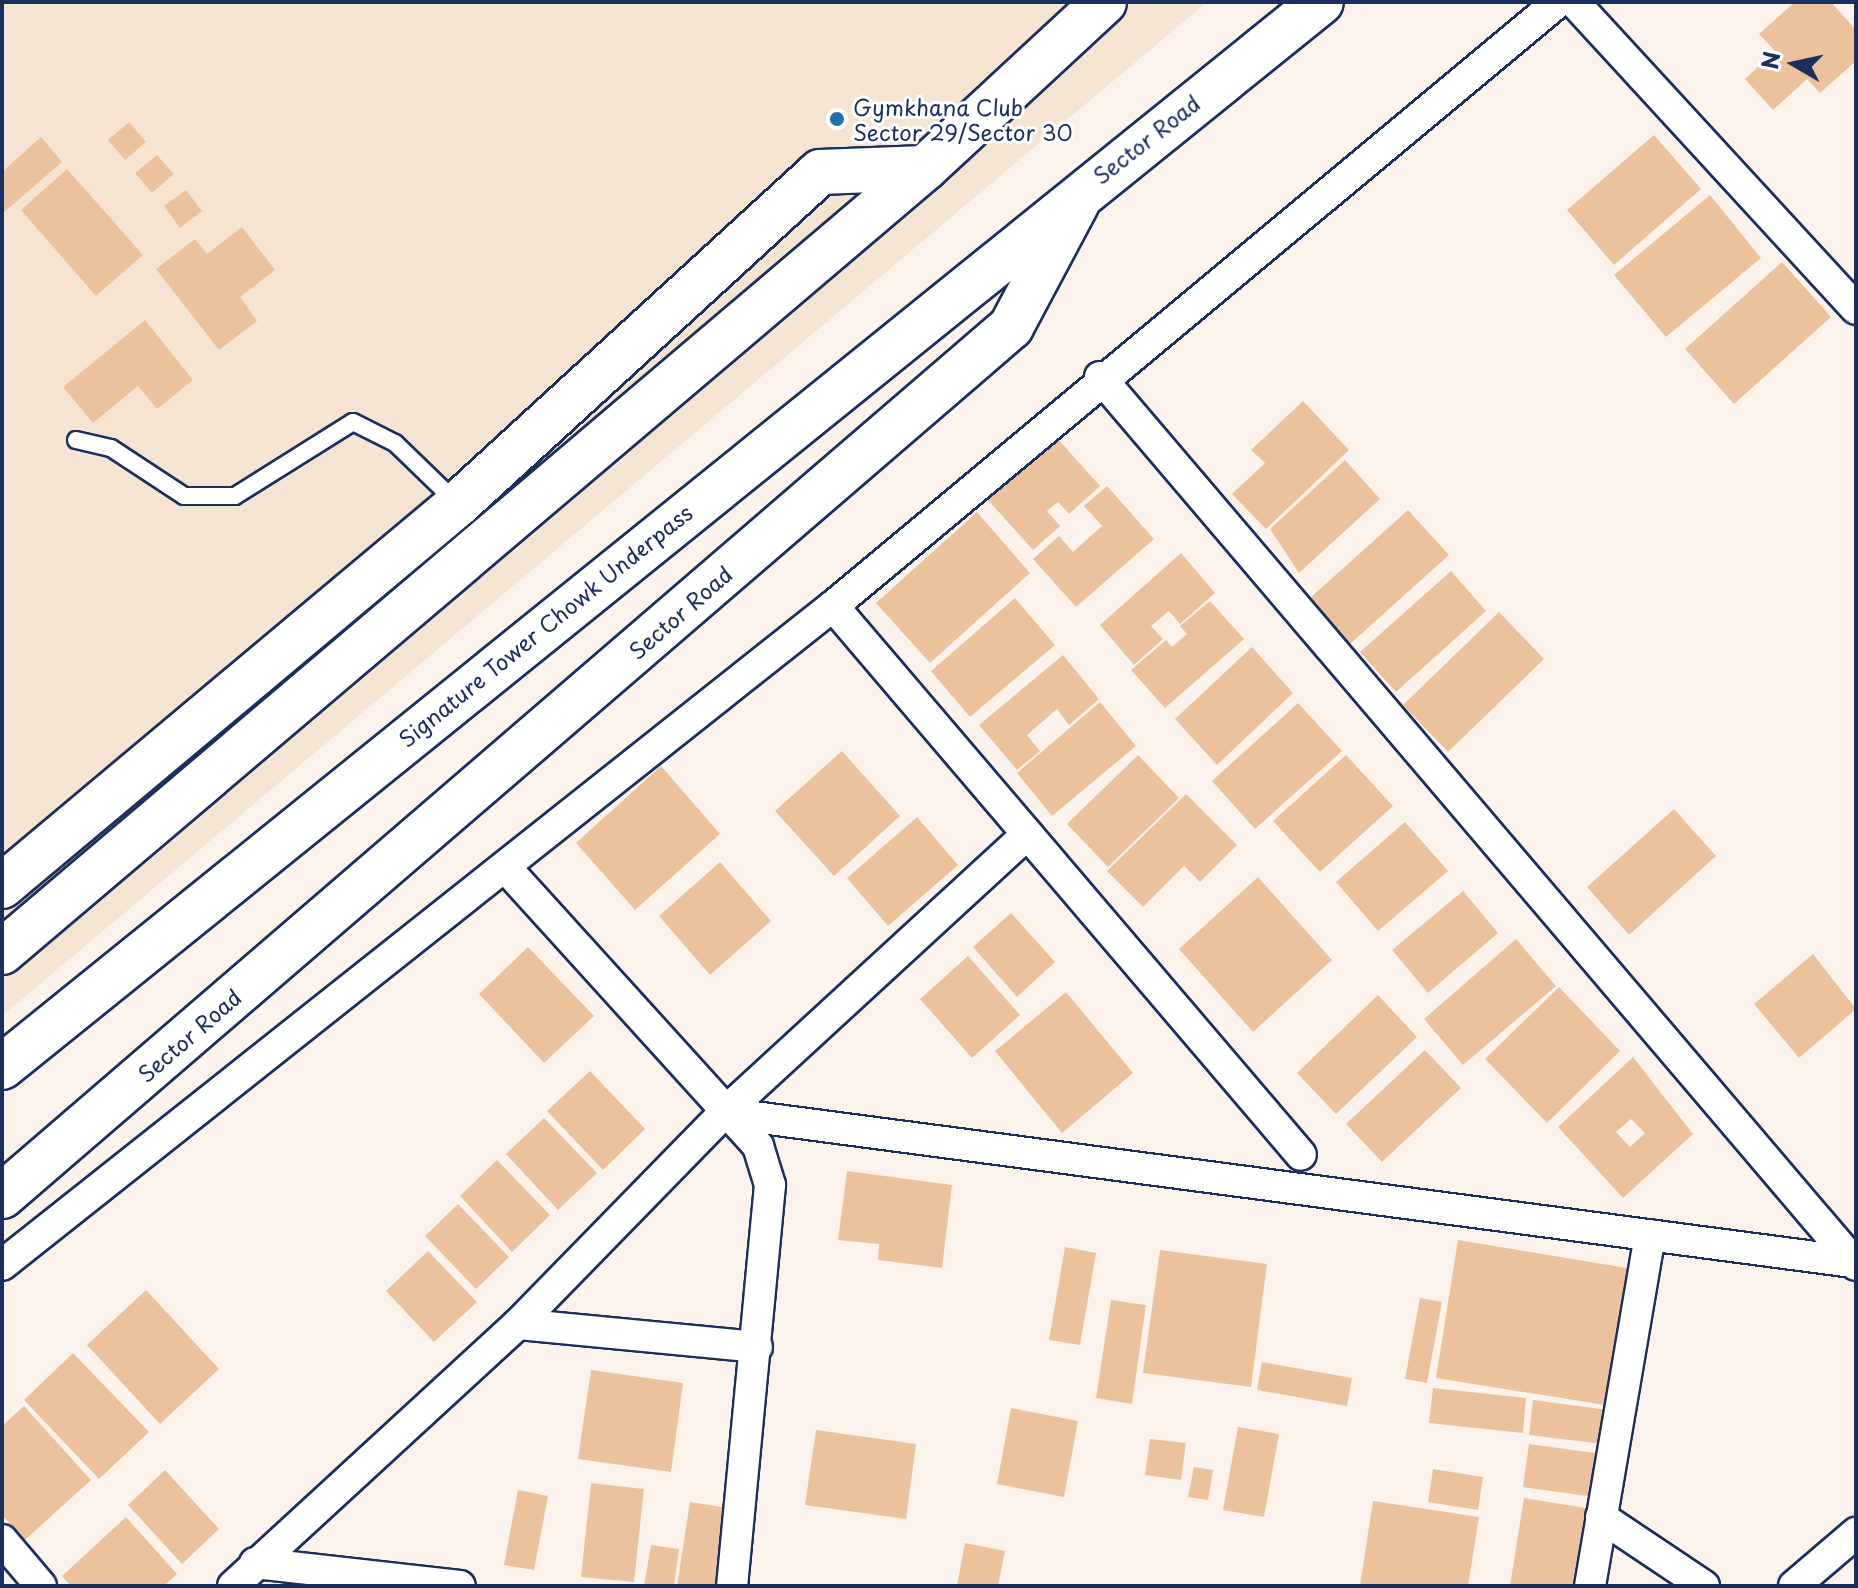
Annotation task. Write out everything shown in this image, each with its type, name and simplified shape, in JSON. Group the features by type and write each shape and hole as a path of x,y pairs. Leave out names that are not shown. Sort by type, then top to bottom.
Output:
{"main road":[{"path":"2,952 925,168 1104,2"},
{"name":"Sector Road","path":"2,1196 1011,327 1088,183 1321,2"},
{"path":"2,886 458,504 820,172 925,168"},
{"name":"Signature Tower Chowk Underpass","path":"2,1067 1088,183"}],"street":[{"path":"2,1265 833,606 1100,377 1558,2"},
{"path":"1574,2 1856,309"},
{"path":"1100,377 1854,1263"},
{"path":"833,606 1301,1155"},
{"path":"241,1578 518,1324 724,1113 1027,834"},
{"path":"506,868 724,1113 758,1146 770,1185 741,1581"},
{"path":"724,1113 1854,1263"},
{"path":"1590,1586 1650,1235"},
{"path":"518,1324 757,1347"},
{"path":"1601,1517 1704,1586"},
{"path":"1794,1586 1856,1533"},
{"path":"2,1540 41,1586"},
{"path":"241,1578 460,1586"}],"lane":[{"path":"76,440 111,448 184,496 235,496 353,422 395,443 458,504"}],"shaded area":[{"path":"2,2 1207,2 2,1016"}],"building":[{"path":"1795,2 1831,2 1856,30 1856,61 1820,93 1807,79 1773,110 1745,79 1775,51 1759,34"},
{"path":"129,122 146,142 125,160 108,140"},
{"path":"1654,135 1701,189 1614,265 1567,210"},
{"path":"41,137 62,162 2,214 2,172"},
{"path":"157,155 174,174 152,193 135,173"},
{"path":"67,169 143,255 96,296 21,210"},
{"path":"186,190 202,211 180,228 164,206"},
{"path":"1710,195 1761,258 1666,337 1614,275"},
{"path":"242,227 275,270 240,297 257,321 219,350 156,269 195,239 207,254"},
{"path":"1782,262 1831,317 1734,404 1685,349"},
{"path":"145,320 193,380 157,409 138,386 93,423 63,387"},
{"path":"1303,401 1349,450 1266,529 1232,494 1265,463 1251,450"},
{"path":"1057,438 1100,486 1069,514 1058,502 1047,511 1060,526 1033,550 988,500"},
{"path":"1345,460 1380,499 1299,573 1270,529"},
{"path":"1107,486 1154,539 1076,607 1033,559 1059,536 1073,552 1102,526 1084,506"},
{"path":"1408,510 1449,555 1350,644 1310,598"},
{"path":"977,512 1030,573 930,663 876,603"},
{"path":"1181,553 1215,593 1180,624 1169,611 1151,626 1163,639 1134,665 1100,625"},
{"path":"1451,571 1486,611 1396,692 1360,652"},
{"path":"1015,598 1055,645 970,717 931,671"},
{"path":"1210,601 1244,639 1165,708 1131,670 1166,640 1172,647 1187,634 1180,626"},
{"path":"1499,612 1544,659 1448,752 1403,705"},
{"path":"1252,647 1293,693 1217,765 1175,719"},
{"path":"1063,655 1099,699 1069,725 1057,709 1027,735 1040,751 1017,770 979,725"},
{"path":"1100,702 1136,746 1052,816 1017,773"},
{"path":"1298,703 1342,751 1255,829 1212,781"},
{"path":"842,751 900,816 834,876 775,811"},
{"path":"1138,755 1179,798 1108,867 1067,824"},
{"path":"1346,755 1393,806 1320,872 1273,821"},
{"path":"661,766 720,834 635,910 576,843"},
{"path":"1186,794 1237,845 1200,882 1184,866 1143,907 1107,871"},
{"path":"1674,809 1716,856 1629,935 1587,887"},
{"path":"917,817 958,865 888,926 847,878"},
{"path":"1405,822 1448,871 1378,931 1336,882"},
{"path":"720,862 771,921 710,975 659,916"},
{"path":"1258,877 1332,960 1253,1032 1179,949"},
{"path":"1463,891 1498,933 1428,993 1392,950"},
{"path":"1011,913 1055,962 1017,997 973,947"},
{"path":"1516,939 1556,986 1463,1065 1424,1019"},
{"path":"528,947 594,1016 544,1063 479,994"},
{"path":"1813,954 1856,1009 1799,1058 1754,1004"},
{"path":"968,956 1020,1015 972,1058 920,999"},
{"path":"1559,987 1620,1051 1547,1123 1485,1059"},
{"path":"1066,992 1133,1073 1062,1133 995,1051"},
{"path":"1378,995 1417,1037 1336,1114 1297,1073"},
{"path":"1425,1050 1461,1088 1382,1162 1346,1124"},
{"path":"1633,1057 1693,1134 1623,1198 1558,1127","holes":["1631,1119 1645,1133 1630,1147 1616,1132"]},
{"path":"590,1071 645,1129 603,1170 547,1111"},
{"path":"544,1118 597,1173 558,1210 506,1154"},
{"path":"497,1160 550,1215 512,1252 460,1196"},
{"path":"847,1171 952,1185 942,1268 878,1260 879,1244 838,1240"},
{"path":"458,1204 509,1257 476,1289 425,1236"},
{"path":"1458,1240 1627,1268 1605,1405 1436,1378"},
{"path":"1065,1247 1096,1253 1080,1345 1049,1340"},
{"path":"1160,1250 1267,1264 1251,1387 1143,1373"},
{"path":"428,1251 477,1302 434,1342 386,1291"},
{"path":"146,1290 219,1369 160,1424 87,1345"},
{"path":"1420,1298 1442,1302 1427,1383 1405,1379"},
{"path":"1111,1300 1146,1305 1132,1404 1096,1398"},
{"path":"73,1353 149,1432 99,1479 24,1400"},
{"path":"1262,1362 1352,1378 1347,1406 1257,1390"},
{"path":"591,1370 683,1383 671,1472 578,1459"},
{"path":"1433,1388 1526,1398 1523,1433 1429,1423"},
{"path":"1533,1400 1608,1410 1603,1444 1529,1435"},
{"path":"24,1406 91,1480 25,1540 2,1515 2,1426"},
{"path":"1011,1408 1078,1421 1064,1497 997,1484"},
{"path":"1238,1427 1279,1434 1264,1517 1223,1510"},
{"path":"816,1430 916,1444 906,1519 805,1505"},
{"path":"1150,1439 1186,1443 1181,1480 1145,1475"},
{"path":"1529,1444 1602,1454 1595,1497 1523,1487"},
{"path":"1194,1467 1213,1470 1208,1500 1188,1497"},
{"path":"1433,1469 1483,1477 1478,1510 1428,1502"},
{"path":"165,1470 219,1529 182,1564 128,1505"},
{"path":"591,1483 644,1489 634,1582 581,1577"},
{"path":"518,1490 548,1496 534,1570 504,1565"},
{"path":"1524,1498 1592,1509 1580,1586 1510,1586"},
{"path":"1373,1501 1479,1517 1468,1586 1360,1586"},
{"path":"690,1502 735,1509 724,1586 677,1586"},
{"path":"126,1517 177,1574 164,1586 71,1586 62,1576"},
{"path":"965,1543 1005,1551 998,1586 957,1586"},
{"path":"651,1545 679,1549 674,1586 644,1586"}],"place":[{"name":"Gymkhana Club Sector 29/Sector 30","path":"837,119"}]}
